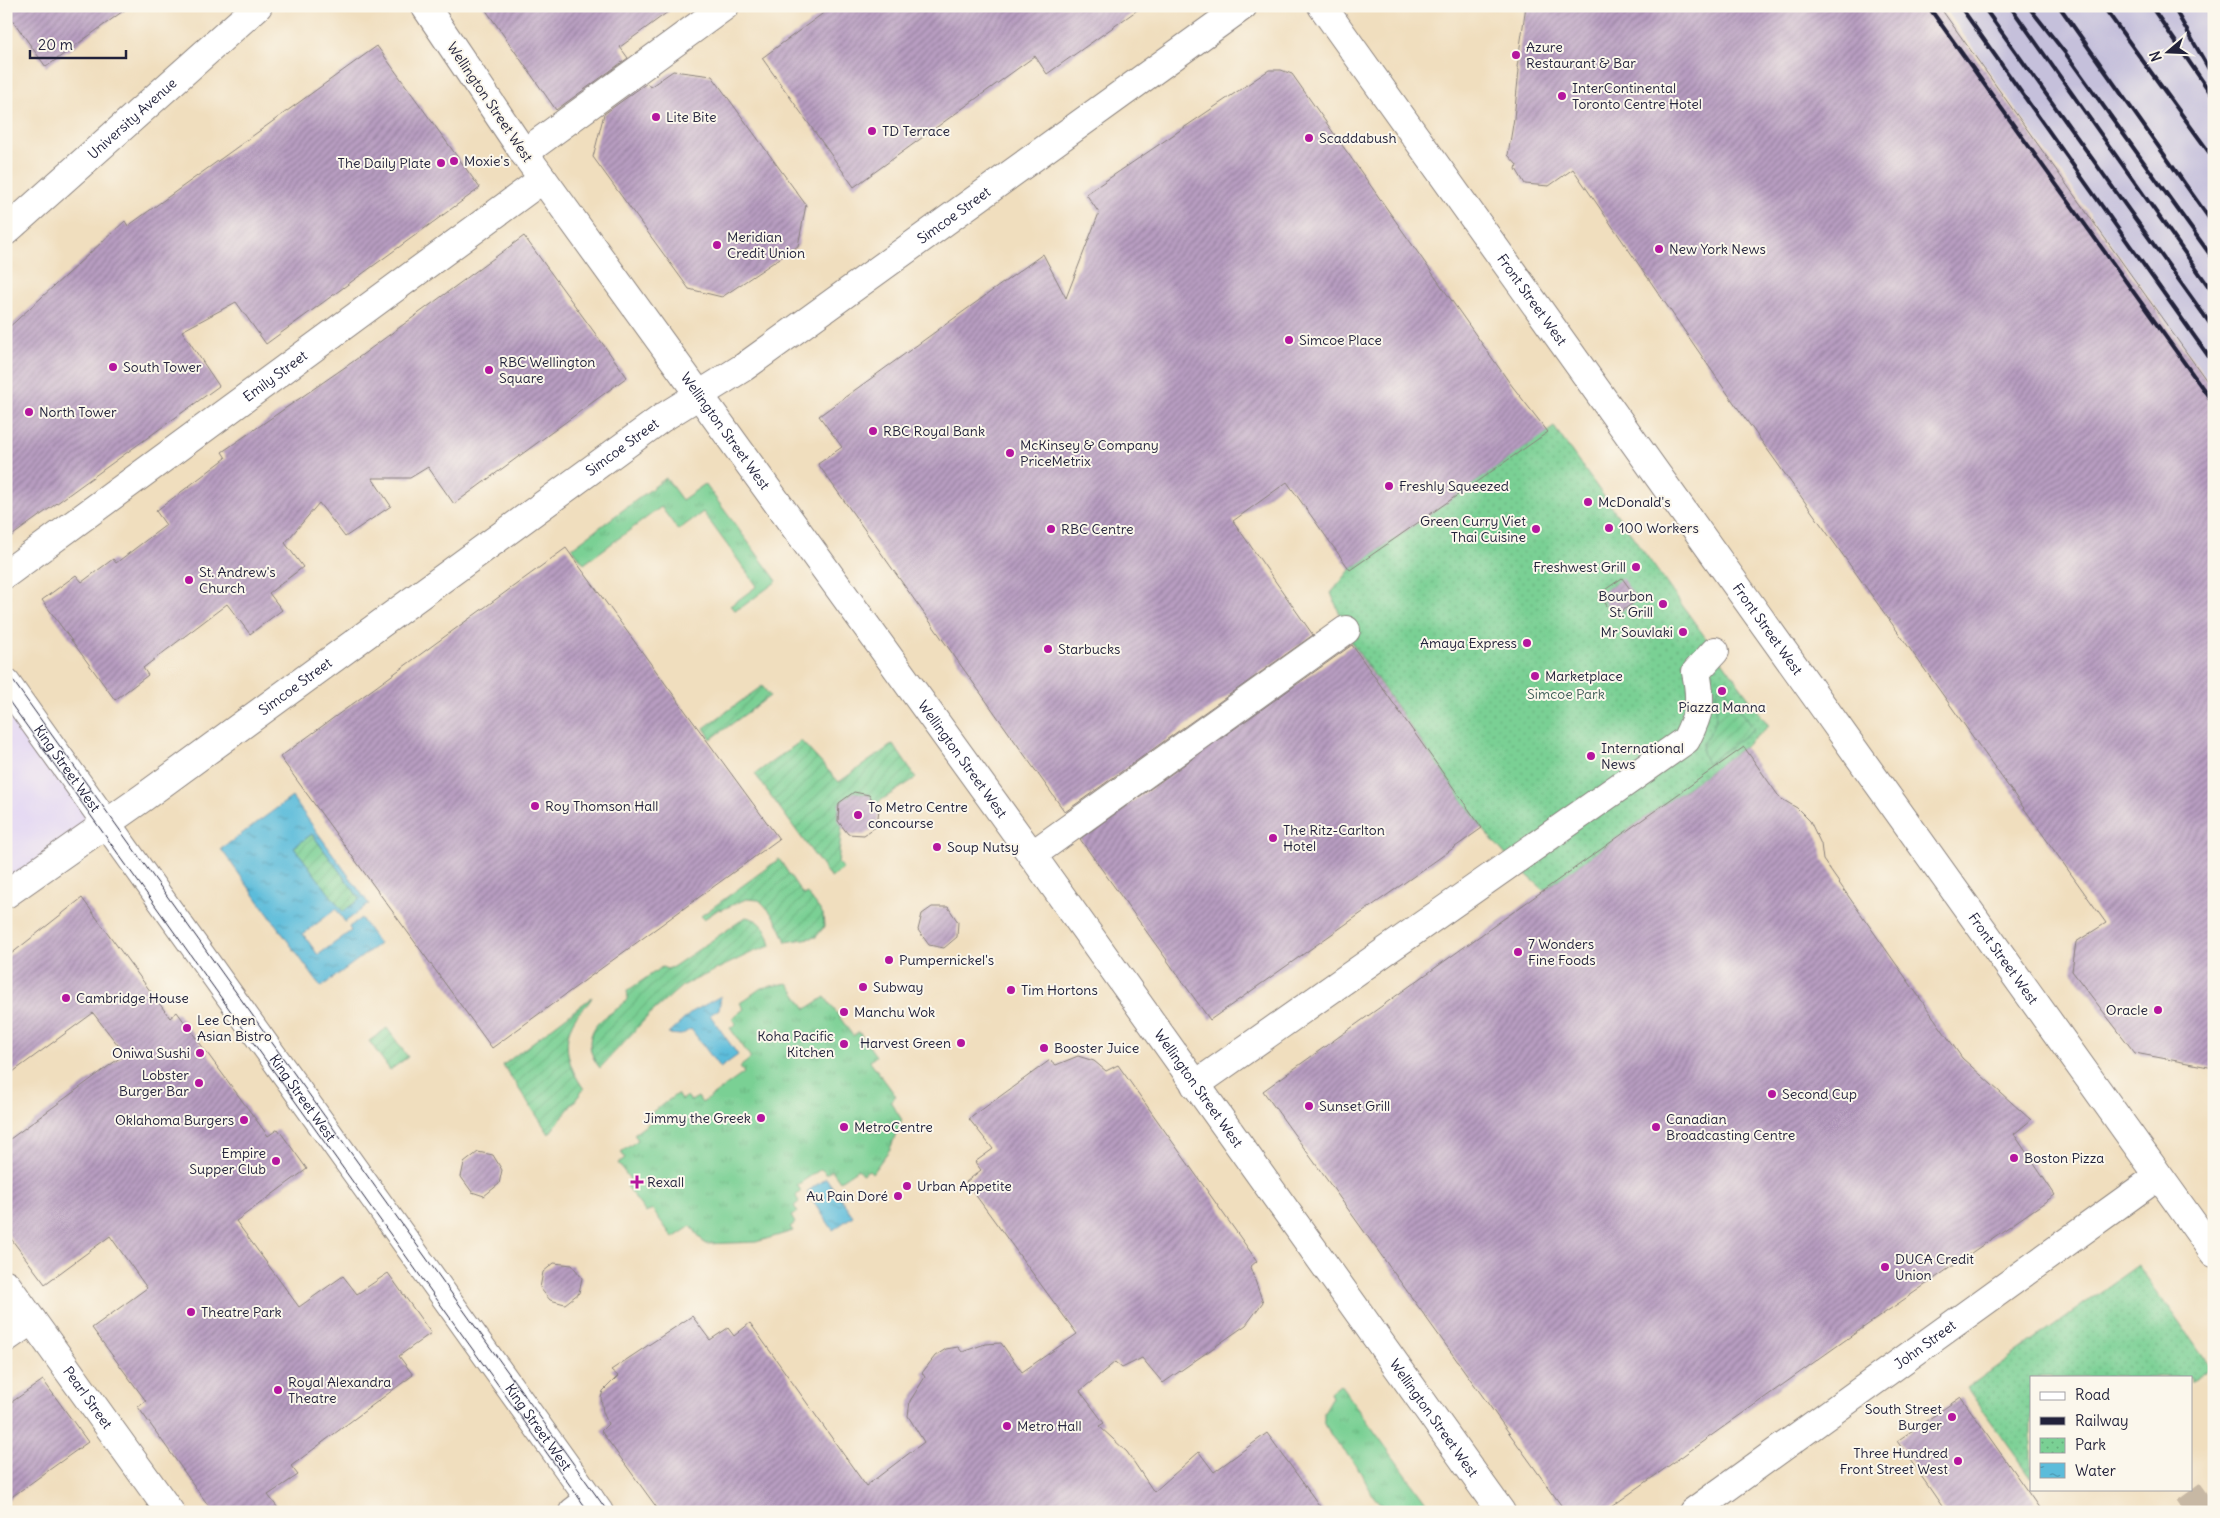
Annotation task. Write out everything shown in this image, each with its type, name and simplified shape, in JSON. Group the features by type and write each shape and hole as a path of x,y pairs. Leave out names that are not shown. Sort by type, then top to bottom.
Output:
{"main road":[{"name":"University Avenue","path":"6,231 258,6"},
{"name":"Wellington Street West","path":"425,6 524,153 1032,855 1501,1512"},
{"path":"524,153 725,6"},
{"name":"Simcoe Street","path":"6,894 646,429 744,367 1243,6"},
{"name":"Front Street West","path":"1322,6 2157,1177 2214,1254"},
{"name":"Emily Street","path":"6,574 543,179"},
{"path":"1032,855 1346,630"},
{"path":"1195,1085 1686,740 1698,717 1700,694 1696,672 1715,651"},
{"name":"King Street West","path":"6,684 106,823 587,1508"},
{"name":"John Street","path":"1693,1512 2157,1177"},
{"name":"Pearl Street","path":"6,1284 170,1512"},
{"path":"6,1338 32,1320"}],"shaded area":[{"path":"1943,6 2214,6 2214,389 1986,67"},
{"path":"6,683 106,823 6,894"}],"green space":[{"name":"Simcoe Park","path":"1554,427 1769,726 1744,747 1544,890 1511,861 1482,828 1351,642 1331,593 1350,570"},
{"path":"666,478 682,500 705,484 777,581 742,607 735,610 730,606 757,586 703,512 678,530 661,507 584,564 572,548"},
{"path":"1723,685 1754,729 1707,764 1702,749 1704,741 1714,726 1715,699 1717,692"},
{"path":"762,686 770,696 711,739 704,728"},
{"path":"801,741 839,782 893,744 916,778 875,804 869,795 854,792 839,803 842,826 838,863 843,869 831,878 755,774"},
{"path":"312,834 360,899 342,912 294,847"},
{"path":"779,859 803,895 807,893 823,914 824,927 816,937 786,942 775,919 759,900 746,899 721,910 719,909 704,919 701,916"},
{"path":"746,917 760,923 768,935 771,946 753,952 682,986 649,1015 600,1068 591,1051 590,1039 592,1033 599,1022 626,1001 627,991 662,967 667,969 673,967"},
{"path":"788,983 806,1009 825,997 853,1036 859,1032 876,1056 870,1061 896,1096 890,1101 902,1120 890,1149 872,1173 869,1170 862,1174 858,1169 840,1181 832,1170 826,1174 821,1169 797,1185 801,1191 796,1196 799,1202 794,1206 798,1212 791,1216 795,1223 790,1227 793,1231 756,1242 705,1244 691,1226 673,1238 652,1209 646,1213 626,1186 631,1181 618,1163 625,1158 621,1152 638,1140 634,1134 652,1121 648,1115 677,1094 681,1100 687,1096 691,1101 698,1097 702,1103 744,1073 740,1067 751,1058 730,1028 736,1024 732,1018 744,1009 740,1003 761,988"},
{"path":"592,997 570,1027 567,1046 574,1073 584,1089 549,1134 503,1065"},
{"path":"387,1028 408,1057 390,1070 369,1041"},
{"path":"2138,1265 2211,1368 2192,1381 2192,1376 2030,1376 2030,1477 1967,1388"},
{"path":"1340,1384 1433,1512 1388,1512 1374,1497 1357,1466 1332,1437 1324,1422 1324,1412 1332,1398 1330,1392"}],"water":[{"path":"292,797 369,904 345,922 336,909 303,934 318,955 351,931 349,927 361,918 379,944 321,987 221,849","holes":["312,834 360,899 343,912 294,847"]},
{"path":"721,996 719,1009 710,1015 738,1055 720,1068 691,1029 681,1035 668,1034 692,1012"},
{"path":"826,1178 853,1216 833,1230 807,1192"}],"building":[{"path":"6,6 130,6 46,67 6,11"},
{"path":"483,6 676,6 620,47 628,58 556,110"},
{"name":"TD Terrace","path":"833,6 1143,6 1047,74 1035,56 854,187 762,58"},
{"path":"1526,6 1939,6 2214,391 2214,1068 2135,1053 2072,971 2076,942 2106,923 1732,400 1573,169 1549,186 1525,184 1516,169 1517,165 1508,155 1519,70 1517,67"},
{"path":"377,46 480,188 266,344 236,302 182,331 219,386 6,540 6,330 125,221 128,226"},
{"path":"1269,70 1281,70 1292,74 1509,382 1548,432 1350,570 1287,482 1233,521 1313,635 1065,812 818,464 842,447 819,416 1043,254 1066,298 1099,213 1086,194"},
{"path":"673,71 712,76 806,205 798,246 722,297 689,289 593,157 604,114 647,83 650,87"},
{"path":"524,236 627,377 454,504 428,467 410,478 372,478 391,506 345,537 319,503 285,543 303,567 269,593 282,610 250,634 227,604 143,668 148,675 115,700 42,600 76,575 82,582 113,559 116,563 166,525 156,511 226,458 222,452 351,363"},
{"name":"Roy Thomson Hall","path":"566,548 779,839 492,1048 280,757"},
{"path":"1622,578 1638,600 1614,616 1599,594"},
{"name":"The Ritz-Carlton Hotel","path":"1352,645 1482,828 1210,1020 1080,839"},
{"name":"Canadian Broadcasting Centre","path":"1744,747 1780,798 1797,808 1810,821 1821,844 1823,860 1962,1058 2031,1120 2014,1134 2055,1195 1844,1341 1604,1512 1566,1512 1263,1091"},
{"name":"To Metro Centre concourse","path":"854,792 869,795 879,809 877,826 864,835 848,834 838,821 839,803"},
{"path":"82,898 170,1018 177,1012 268,1136 278,1129 307,1169 236,1221 299,1307 343,1276 357,1294 388,1273 431,1333 399,1356 413,1375 291,1466 298,1475 268,1495 281,1512 213,1512 138,1407 146,1401 92,1328 147,1288 110,1236 45,1284 6,1232 6,1142 125,1054 93,1013 6,1077 6,958"},
{"path":"932,907 948,907 958,922 957,937 944,948 929,945 918,930 922,914"},
{"path":"1078,1056 1094,1061 1106,1071 1118,1065 1257,1261 1250,1267 1263,1302 1246,1325 1163,1383 1142,1358 1122,1368 1115,1362 1080,1391 1104,1423 1099,1426 1127,1452 1154,1492 1199,1452 1214,1472 1267,1433 1324,1512 660,1512 601,1431 608,1424 603,1412 601,1398 603,1391 618,1376 611,1370 692,1316 710,1340 728,1328 734,1336 750,1323 866,1486 924,1442 908,1416 910,1401 925,1377 922,1373 935,1356 946,1349 958,1347 962,1352 985,1344 1001,1343 1022,1372 1077,1334 966,1182 981,1170 975,1162 993,1149 969,1119 1050,1060 1056,1065"},
{"path":"478,1152 493,1155 502,1170 499,1184 484,1196 472,1192 461,1177 464,1163"},
{"path":"554,1263 572,1265 582,1278 579,1293 565,1304 550,1300 540,1288 543,1272"},
{"path":"43,1380 88,1442 6,1501 6,1406"},
{"name":"Three Hundred Front Street West","path":"1961,1397 2042,1512 1946,1512 1897,1441"}],"tunnel":[{"path":"2185,1512 2214,1491"}],"tram line":[{"path":"6,671 608,1512"},
{"path":"6,697 589,1512"}],"railway":[{"path":"1928,6 2214,404"},
{"path":"1960,6 2214,364"},
{"path":"1983,6 2214,329"},
{"path":"2010,6 2214,294"},
{"path":"2028,6 2066,54 2214,260"},
{"path":"2059,6 2214,225"},
{"path":"2103,6 2214,159"},
{"path":"2151,6 2214,98"},
{"path":"2173,6 2214,78"}],"place":[{"name":"Azure Restaurant & Bar","path":"1516,55"},
{"name":"InterContinental Toronto Centre Hotel","path":"1562,96"},
{"name":"Lite Bite","path":"656,117"},
{"name":"TD Terrace","path":"872,131"},
{"name":"Scaddabush","path":"1309,138"},
{"name":"Moxie's","path":"454,161"},
{"name":"The Daily Plate","path":"441,163"},
{"name":"Meridian Credit Union","path":"717,245"},
{"name":"New York News","path":"1659,249"},
{"name":"Simcoe Place","path":"1289,340"},
{"name":"South Tower","path":"113,367"},
{"name":"RBC Wellington Square","path":"489,370"},
{"name":"North Tower","path":"29,412"},
{"name":"RBC Royal Bank","path":"873,431"},
{"name":"McKinsey & Company PriceMetrix","path":"1010,453"},
{"name":"Freshly Squeezed","path":"1389,486"},
{"name":"McDonald's","path":"1588,502"},
{"name":"100 Workers","path":"1609,528"},
{"name":"RBC Centre","path":"1051,529"},
{"name":"Green Curry Viet Thai Cuisine","path":"1536,529"},
{"name":"Freshwest Grill","path":"1636,567"},
{"name":"St. Andrew's Church","path":"189,580"},
{"name":"Bourbon St. Grill","path":"1663,604"},
{"name":"Mr Souvlaki","path":"1683,632"},
{"name":"Amaya Express","path":"1527,643"},
{"name":"Starbucks","path":"1048,649"},
{"name":"Marketplace","path":"1535,676"},
{"name":"Piazza Manna","path":"1722,691"},
{"name":"International News","path":"1591,756"},
{"name":"Roy Thomson Hall","path":"535,806"},
{"name":"To Metro Centre concourse","path":"858,815"},
{"name":"The Ritz-Carlton Hotel","path":"1273,838"},
{"name":"Soup Nutsy","path":"937,847"},
{"name":"7 Wonders Fine Foods","path":"1518,952"},
{"name":"Pumpernickel's","path":"889,960"},
{"name":"Subway","path":"863,987"},
{"name":"Tim Hortons","path":"1011,990"},
{"name":"Cambridge House","path":"66,998"},
{"name":"Oracle","path":"2158,1010"},
{"name":"Manchu Wok","path":"844,1012"},
{"name":"Lee Chen Asian Bistro","path":"187,1028"},
{"name":"Harvest Green","path":"961,1043"},
{"name":"Koha Pacific Kitchen","path":"844,1044"},
{"name":"Booster Juice","path":"1044,1048"},
{"name":"Oniwa Sushi","path":"200,1053"},
{"name":"Lobster Burger Bar","path":"199,1083"},
{"name":"Second Cup","path":"1772,1094"},
{"name":"Sunset Grill","path":"1309,1106"},
{"name":"Jimmy the Greek","path":"761,1118"},
{"name":"Oklahoma Burgers","path":"244,1120"},
{"name":"MetroCentre","path":"844,1127"},
{"name":"Canadian Broadcasting Centre","path":"1656,1127"},
{"name":"Boston Pizza","path":"2014,1158"},
{"name":"Empire Supper Club","path":"276,1161"},
{"name":"Rexall","path":"637,1182"},
{"name":"Urban Appetite","path":"907,1186"},
{"name":"Au Pain Doré","path":"898,1196"},
{"name":"DUCA Credit Union","path":"1885,1267"},
{"name":"Theatre Park","path":"191,1312"},
{"name":"Royal Alexandra Theatre","path":"278,1390"},
{"name":"South Street Burger","path":"1952,1417"},
{"name":"Metro Hall","path":"1007,1426"},
{"name":"Three Hundred Front Street West","path":"1958,1461"}]}
